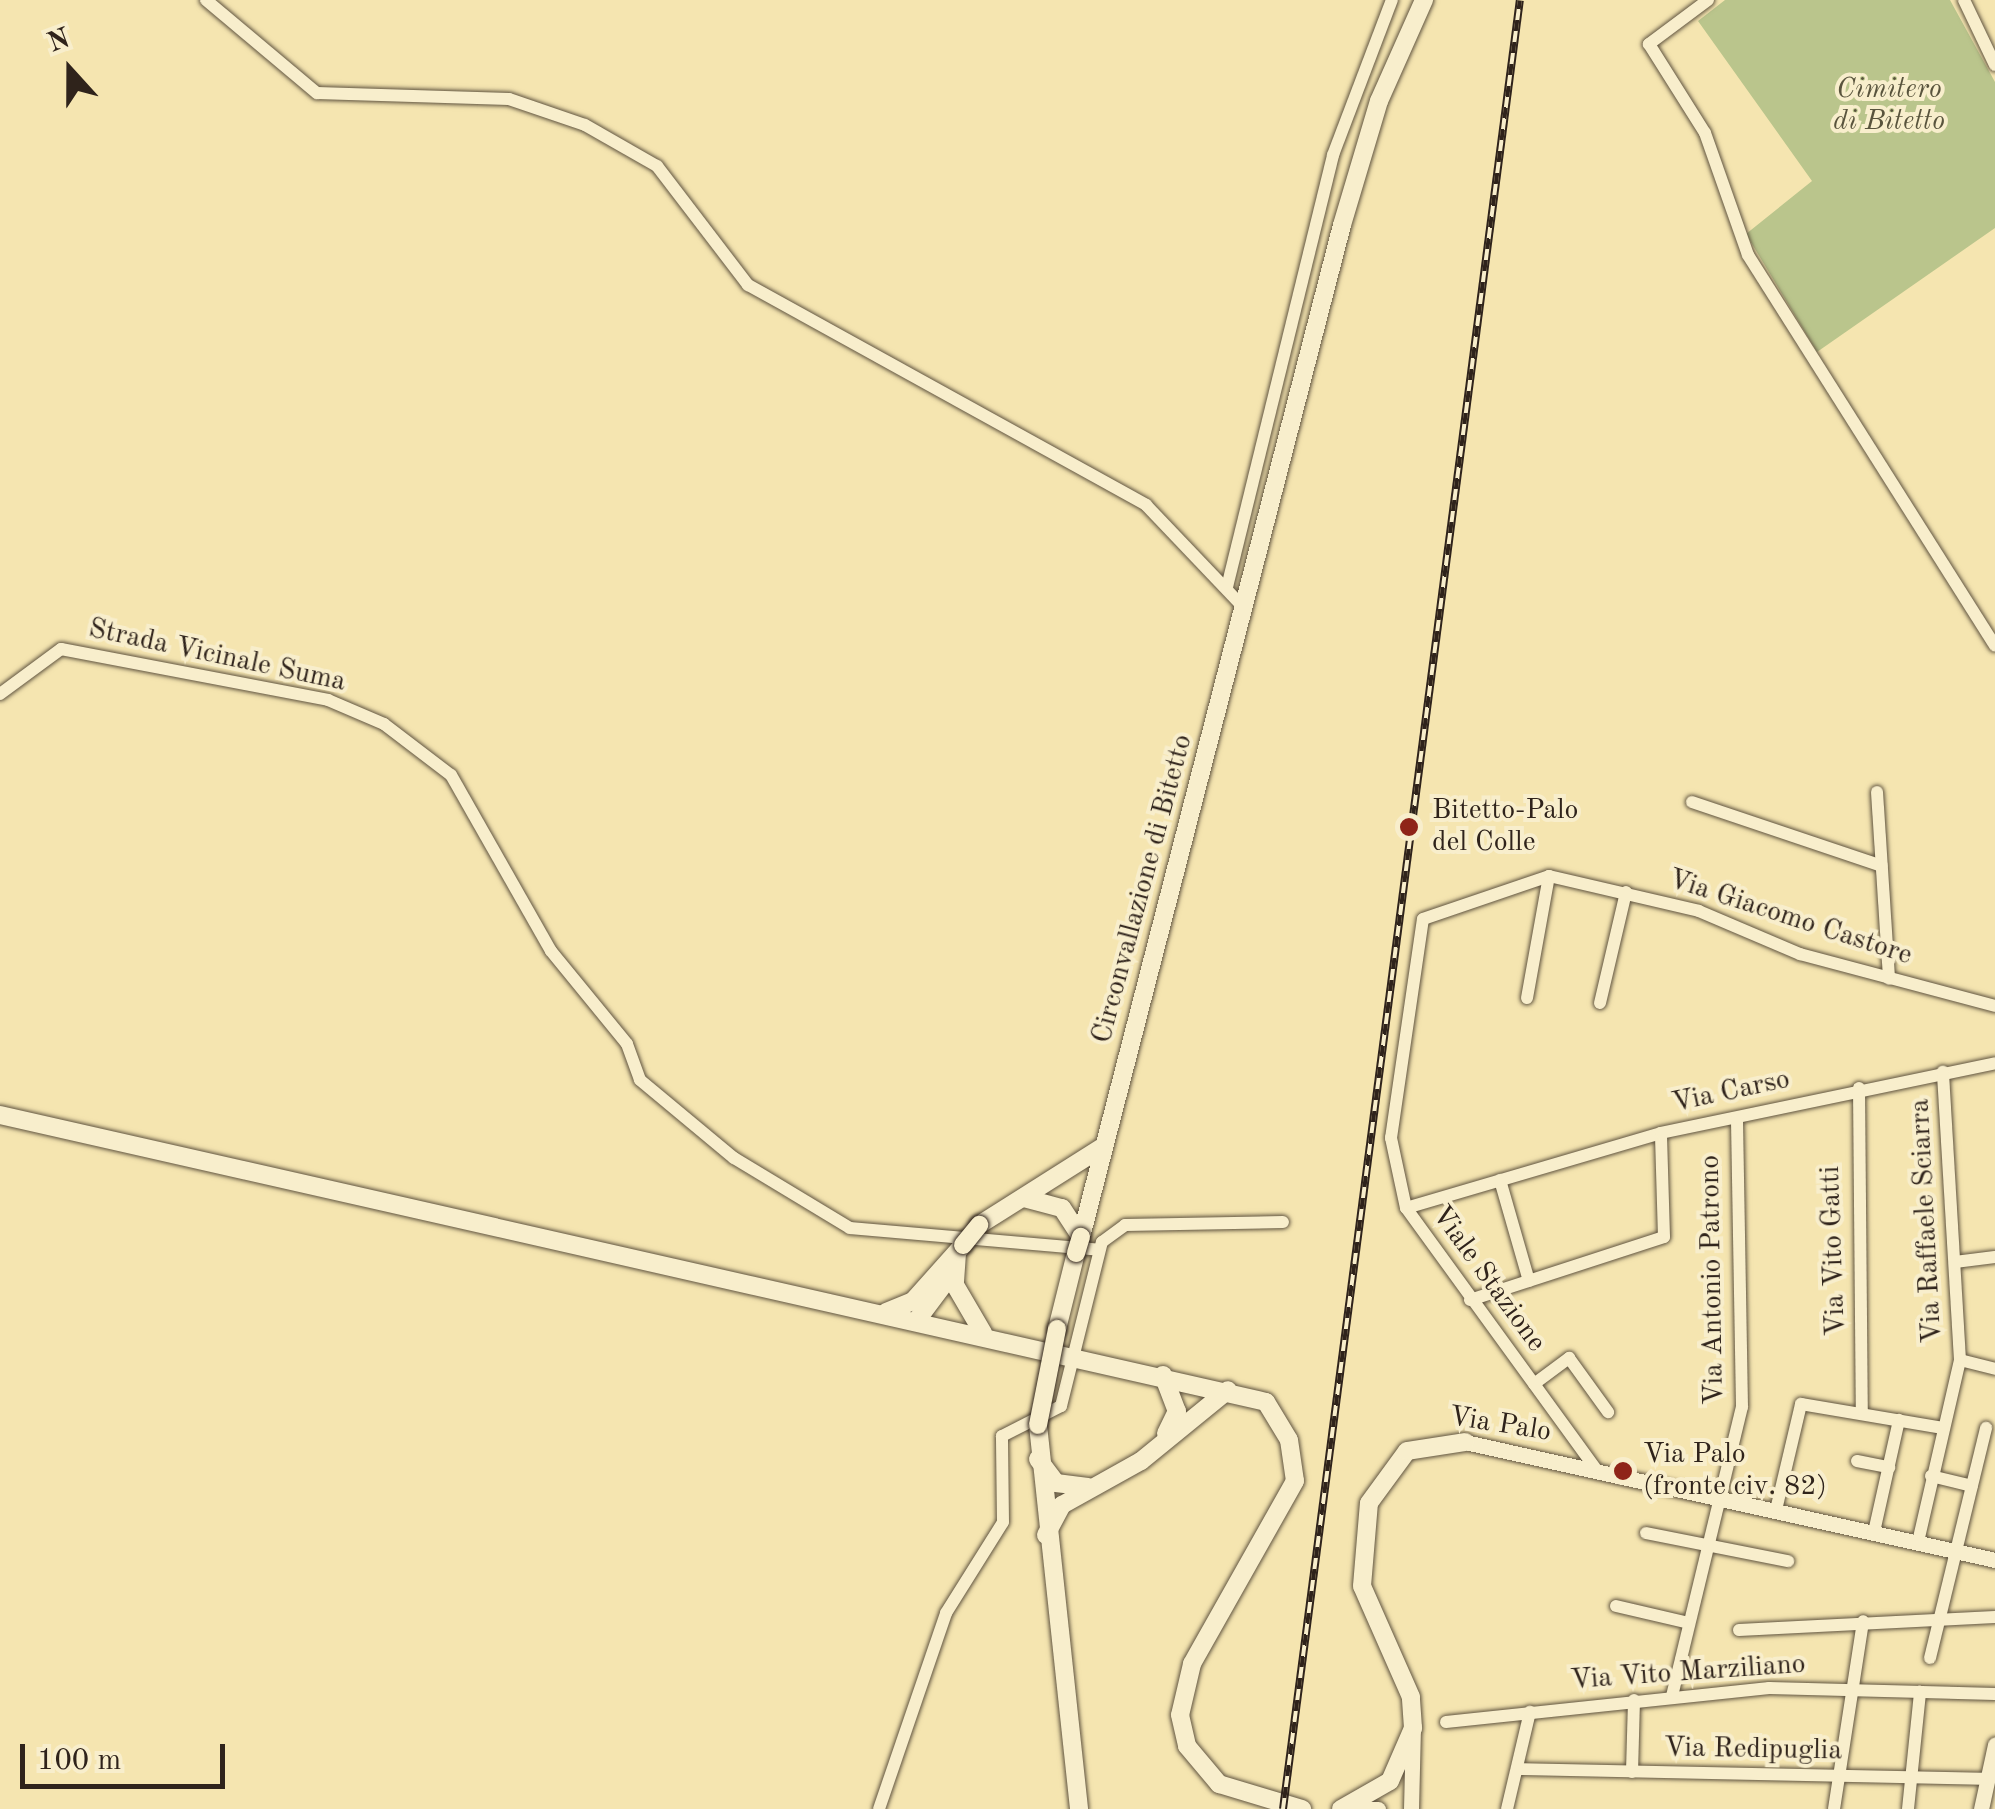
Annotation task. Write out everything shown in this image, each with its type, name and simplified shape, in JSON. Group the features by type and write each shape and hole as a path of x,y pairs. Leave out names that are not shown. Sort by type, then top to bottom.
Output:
{"main road":[{"name":"Circonvallazione di Bitetto","path":"1079,1809 1044,1540 1038,1424 1078,1245 1363,150 1424,0"},
{"path":"0,1115 1202,1383 1228,1390 1276,1414 1295,1481 1192,1664 1182,1731 1219,1784 1302,1809"},
{"path":"886,1312 913,1301 979,1225 1104,1144"},
{"path":"1024,1198 1062,1208 1078,1245"},
{"path":"918,1320 953,1272 960,1248"},
{"path":"953,1272 960,1302 984,1333"},
{"path":"913,1301 918,1320"},
{"path":"1164,1375 1178,1411"},
{"path":"1202,1383 1204,1404"},
{"path":"1160,1445 1178,1411 1202,1383"},
{"path":"1044,1540 1062,1506 1160,1445 1204,1404 1228,1390"},
{"name":"Via Palo","path":"1413,1728 1411,1696 1362,1586 1362,1528 1390,1464 1427,1442 1465,1442"},
{"path":"1037,1458 1056,1483 1094,1486"},
{"path":"1353,1807 1399,1770 1413,1728"}],"street":[{"path":"206,0 317,93 509,98 585,125 672,180 748,285 1114,484 1227,587 1244,608"},
{"path":"1227,587 1333,155 1392,0"},
{"path":"1708,0 1649,44 1705,134 1748,255 1995,646"},
{"path":"1964,0 1995,66"},
{"name":"Strada Vicinale Suma","path":"0,694 61,650 328,700 384,724 451,775 551,951 626,1044 640,1080 734,1158 850,1228 1099,1250"},
{"path":"1877,792 1889,979"},
{"path":"1692,802 1882,866"},
{"path":"1528,998 1549,876"},
{"name":"Via Giacomo Castore","path":"1549,876 1626,892 1889,979 1995,1006"},
{"name":"Viale Stazione","path":"1549,876 1423,919 1391,1138 1406,1208 1598,1472"},
{"path":"1600,1003 1626,892"},
{"name":"Via Carso","path":"1470,1300 1664,1237 1661,1133 1737,1120 1860,1088 1995,1063"},
{"name":"Via Raffaele Sciarra","path":"1918,1542 1960,1360 1943,1072"},
{"name":"Via Vito Gatti","path":"1860,1088 1862,1414"},
{"name":"Via Antonio Patrono","path":"1672,1696 1721,1498 1744,1362 1737,1120"},
{"path":"1406,1208 1661,1133"},
{"path":"1500,1180 1529,1280"},
{"path":"879,1809 946,1613 1002,1522 1002,1436 1062,1406 1099,1250 1124,1225 1283,1222"},
{"path":"1955,1262 1995,1256"},
{"path":"1534,1384 1569,1358 1608,1412"},
{"path":"1960,1360 1995,1368"},
{"path":"1776,1510 1801,1404 1943,1428"},
{"path":"1874,1532 1899,1420"},
{"path":"1930,1658 1986,1428"},
{"name":"Via Palo","path":"1465,1442 1995,1559"},
{"path":"1857,1460 1889,1467"},
{"path":"1932,1476 1972,1486"},
{"path":"1646,1532 1788,1561"},
{"path":"1616,1606 1689,1623"},
{"path":"1739,1630 1940,1617 1995,1618"},
{"path":"1834,1809 1848,1690 1863,1622"},
{"name":"Via Vito Marziliano","path":"1446,1722 1672,1696 1848,1690 1995,1694"},
{"path":"1908,1809 1920,1692"},
{"path":"1632,1772 1634,1700"},
{"path":"1508,1809 1530,1712"},
{"path":"1411,1809 1413,1728"},
{"path":"1981,1809 1995,1746"},
{"name":"Via Redipuglia","path":"1517,1769 1988,1779"},
{"path":"1353,1807 1378,1809"}],"green space":[{"name":"Cimitero di Bitetto","path":"1725,0 1950,0 1995,82 1995,228 1817,352 1746,234 1812,181 1698,21"}],"railway":[{"path":"1283,1809 1520,0"}],"place":[{"name":"Bitetto-Palo del Colle","path":"1409,827"},
{"name":"Via Palo (fronte civ. 82)","path":"1623,1471"}]}
